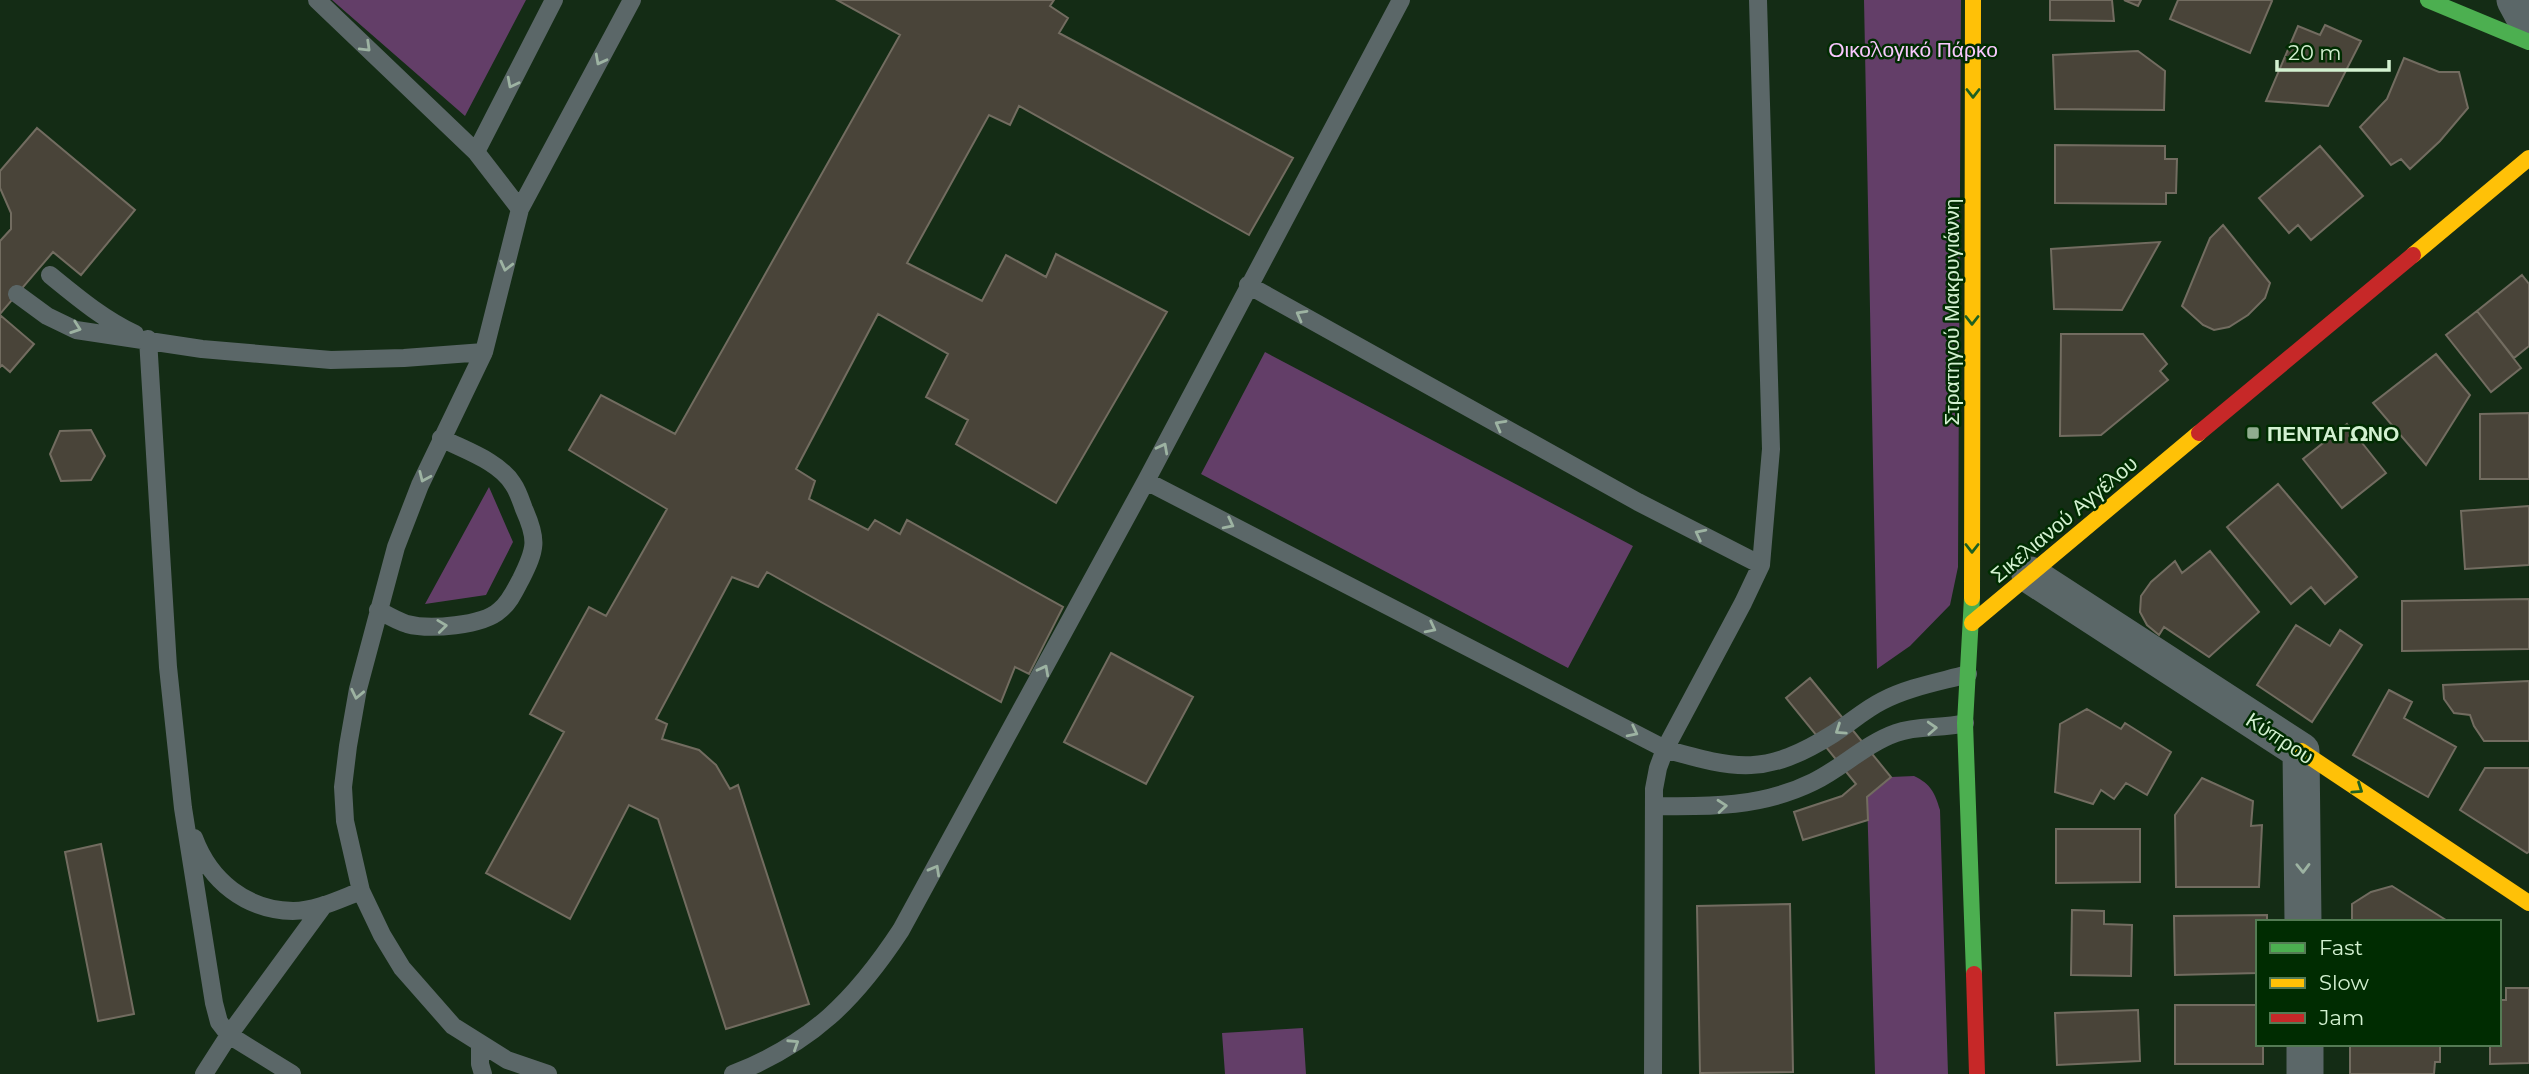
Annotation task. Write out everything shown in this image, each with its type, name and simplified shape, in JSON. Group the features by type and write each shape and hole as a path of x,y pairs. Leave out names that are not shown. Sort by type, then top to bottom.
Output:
{"street":[{"name":"Στρατηγού Μακρυγιάννη","path":"1972,623 1973,0"},
{"path":"2428,0 2529,42"},
{"path":"2515,0 2529,26"},
{"name":"Σικελιανού Αγγέλου","path":"1972,623 2529,158"},
{"name":"Κύπρου","path":"2030,575 2529,903"},
{"path":"1972,623 1965,723 1977,1074"},
{"path":"2301,751 2303,920"},
{"path":"2305,1046 2305,1074"}],"lane":[{"path":"317,0 476,152 520,209"},
{"path":"476,152 554,0"},
{"path":"548,1074 507,1060 453,1026 402,968 382,935 361,891 345,821 343,787 358,689 396,547 441,438 484,352 520,209 632,0"},
{"path":"733,1074 761,1063 801,1040 847,1002 875,970 901,930 1146,481 1401,0"},
{"path":"1653,1074 1654,789 1658,768 1665,748 1761,565 1771,449 1758,0"},
{"path":"50,275 85,305 116,325 148,339"},
{"path":"1248,285 1638,502 1761,565"},
{"path":"18,294 47,316 76,330 202,349 331,360 484,352"},
{"path":"148,339 168,667 183,808 214,1003 219,1022 229,1035 292,1074"},
{"path":"378,610 403,623 420,627 437,627 488,618 500,611 509,601 532,557 536,542 533,528 513,483 492,465 441,438"},
{"path":"1146,481 1665,748 1716,764 1746,766 1778,762 1805,751 1880,702 1910,689 1968,674"},
{"path":"1654,806 1717,807 1784,795 1815,781 1875,741 1887,736 1965,723"},
{"path":"183,808 200,854 222,883 240,898 265,907 295,911 324,905 361,891"},
{"path":"204,1074 229,1035 324,905"},
{"path":"480,1044 482,1074"}],"green space":[{"path":"332,0 526,0 465,116"},
{"name":"Οικολογικό Πάρκο","path":"1864,0 1961,0 1958,567 1950,605 1910,646 1877,669"},
{"path":"1265,352 1633,546 1568,668 1201,474"},
{"path":"489,487 513,542 486,595 425,604"},
{"path":"1914,776 1932,790 1940,810 1948,1074 1875,1074 1867,797 1891,777"},
{"path":"1303,1028 1306,1074 1225,1074 1222,1033"}],"building":[{"path":"837,0 1054,0 1050,6 1068,18 1059,33 1293,158 1249,235 1019,106 1010,125 989,115 907,263 982,301 1006,255 1046,277 1056,254 1167,312 1056,503 956,444 968,420 926,397 948,354 878,314 796,469 815,481 809,499 868,530 875,520 900,534 907,520 1063,607 1029,674 1015,667 1001,702 767,572 758,587 732,577 656,719 667,724 662,739 699,750 716,765 730,789 738,785 809,1004 726,1029 658,819 629,805 570,919 486,873 564,732 530,714 589,607 606,616 667,509 569,450 601,395 675,434 900,35"},
{"path":"2050,0 2112,0 2114,21 2050,20"},
{"path":"2124,0 2141,0 2138,6"},
{"path":"2178,0 2272,1 2250,53 2170,19"},
{"path":"2325,25 2361,41 2328,106 2266,101 2298,26 2320,35"},
{"path":"2138,51 2165,71 2164,110 2055,109 2053,55"},
{"path":"2404,58 2439,72 2459,72 2468,108 2440,141 2410,169 2401,159 2391,165 2360,127 2387,99"},
{"path":"37,128 135,210 81,275 53,252 0,314 0,241 11,229 11,213 0,188 0,171"},
{"path":"2055,145 2165,146 2165,159 2177,159 2176,193 2166,193 2166,204 2055,203"},
{"path":"2320,146 2363,196 2311,240 2298,225 2289,233 2259,198"},
{"path":"2223,225 2270,283 2265,298 2248,315 2229,327 2214,330 2203,325 2182,306 2210,238"},
{"path":"2160,242 2122,310 2054,309 2051,249"},
{"path":"2522,275 2529,284 2529,346 2514,358 2477,311"},
{"path":"2477,311 2521,368 2491,392 2446,335"},
{"path":"0,315 34,344 10,372 2,365 0,367"},
{"path":"2061,334 2143,334 2167,364 2160,371 2168,380 2101,435 2060,436"},
{"path":"2436,354 2470,395 2426,465 2373,403"},
{"path":"2529,413 2529,479 2480,479 2480,414"},
{"path":"2347,424 2386,473 2342,508 2303,459"},
{"path":"91,430 105,456 91,480 61,481 50,454 60,431"},
{"path":"2278,484 2357,577 2325,604 2311,587 2291,604 2227,527"},
{"path":"2529,506 2529,565 2465,569 2461,511"},
{"path":"2210,551 2259,612 2209,657 2164,627 2159,635 2147,625 2140,612 2141,596 2151,582 2175,561 2182,573"},
{"path":"2529,599 2529,649 2402,651 2402,601"},
{"path":"2296,625 2330,646 2340,630 2362,645 2312,722 2257,685"},
{"path":"1111,653 1193,697 1146,784 1064,742"},
{"path":"1810,678 1891,777 1867,797 1868,820 1803,840 1794,812 1842,796 1856,784 1786,698"},
{"path":"2529,681 2529,741 2484,741 2470,715 2454,713 2444,699 2443,685"},
{"path":"2389,690 2412,702 2404,718 2456,747 2428,797 2353,755"},
{"path":"2087,709 2121,729 2125,723 2171,752 2147,795 2126,783 2114,799 2101,790 2093,804 2055,792 2060,724"},
{"path":"2485,768 2529,768 2529,852 2460,810"},
{"path":"2202,778 2253,801 2251,826 2262,825 2259,887 2176,887 2175,815"},
{"path":"2056,829 2140,829 2140,882 2056,883"},
{"path":"101,844 134,1014 98,1021 65,852"},
{"path":"2392,886 2446,920 2352,920 2352,904 2371,892"},
{"path":"1790,904 1793,1072 1700,1073 1697,906"},
{"path":"2072,910 2104,911 2104,924 2132,925 2131,976 2071,975"},
{"path":"2267,915 2267,920 2256,920 2256,973 2175,975 2174,916"},
{"path":"2506,988 2529,988 2529,1063 2490,1064 2490,1046 2501,1046 2501,1000 2506,1000"},
{"path":"2175,1005 2256,1005 2256,1046 2263,1046 2263,1064 2175,1064"},
{"path":"2138,1010 2140,1061 2057,1065 2055,1013"},
{"path":"2350,1046 2440,1046 2440,1062 2435,1062 2434,1074 2350,1074"}],"traffic: fast":[{"path":"2428,0 2529,42"},
{"path":"1972,598 1965,723 1974,974"}],"traffic: slow":[{"path":"1972,598 1973,0"},
{"path":"2413,255 2529,158"},
{"path":"1972,623 2199,433"},
{"path":"2301,751 2529,903"}],"traffic: jam":[{"path":"2199,433 2413,255"},
{"path":"1974,974 1977,1074"}],"place":[{"name":"ΠΕΝΤΑΓΩΝΟ","path":"2253,433"}]}
